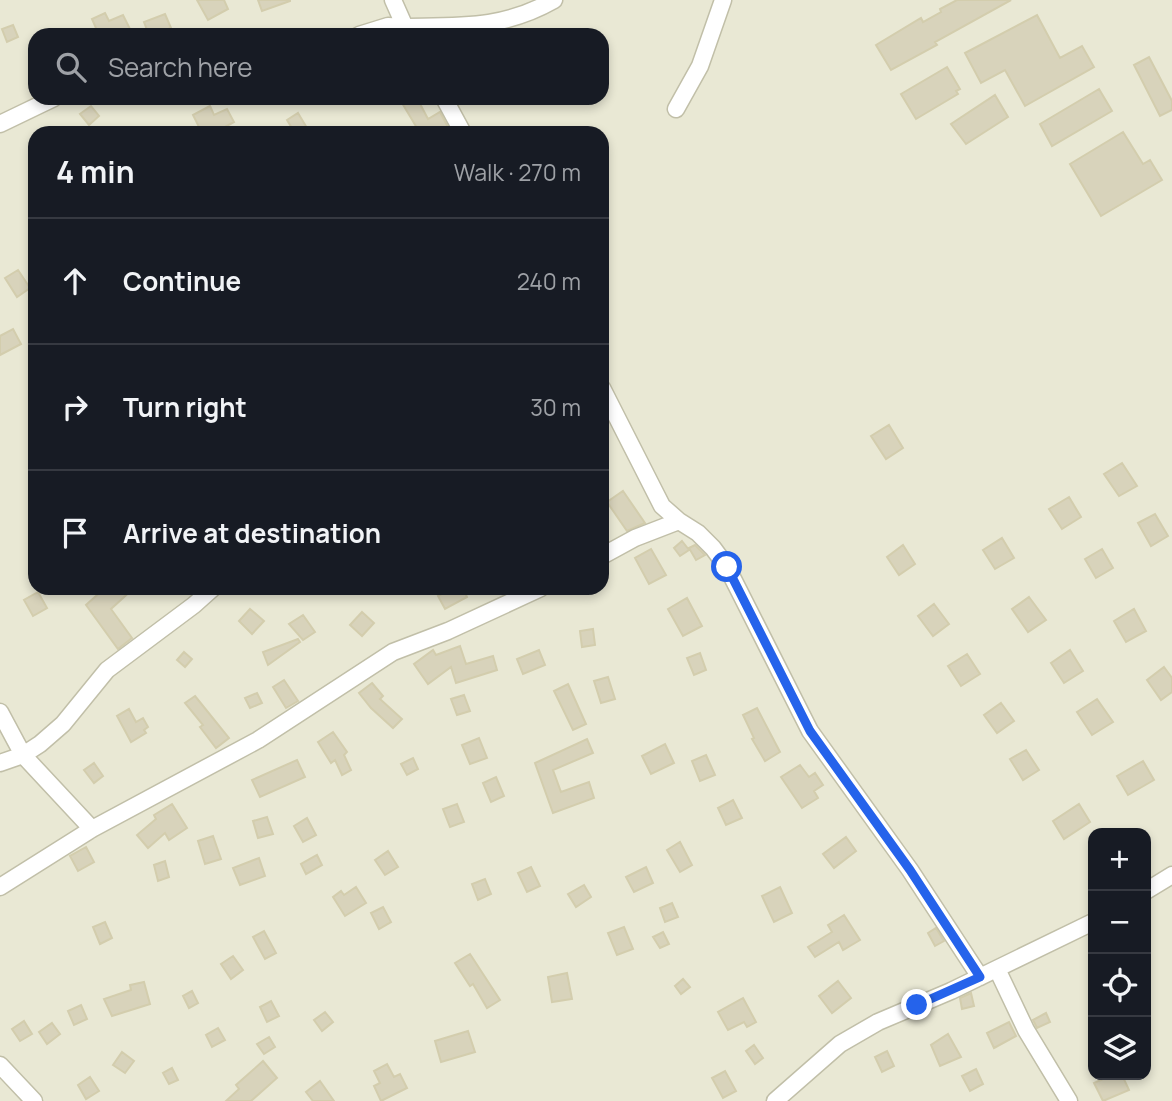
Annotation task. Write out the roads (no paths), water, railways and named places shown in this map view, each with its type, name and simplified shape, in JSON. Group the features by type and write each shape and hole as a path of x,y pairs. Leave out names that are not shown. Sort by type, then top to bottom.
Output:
{"street":[{"path":"393,0 406,28"},
{"path":"445,28 504,22 537,10 554,0"},
{"path":"676,109 699,66 723,0"},
{"path":"0,124 39,105"},
{"path":"448,105 459,126"},
{"path":"609,402 662,506 698,533 727,567 810,731 910,870 980,977"},
{"path":"609,552 635,538 679,521"},
{"path":"0,763 23,755 64,724 107,670 205,595"},
{"path":"0,887 92,829 258,740 393,652 526,595"},
{"path":"0,712 23,755 92,829"},
{"path":"1151,888 1172,875"},
{"path":"775,1101 840,1044 878,1022 980,977 1088,924"},
{"path":"997,969 1026,1030 1069,1101"},
{"path":"0,1065 34,1101"}]}
